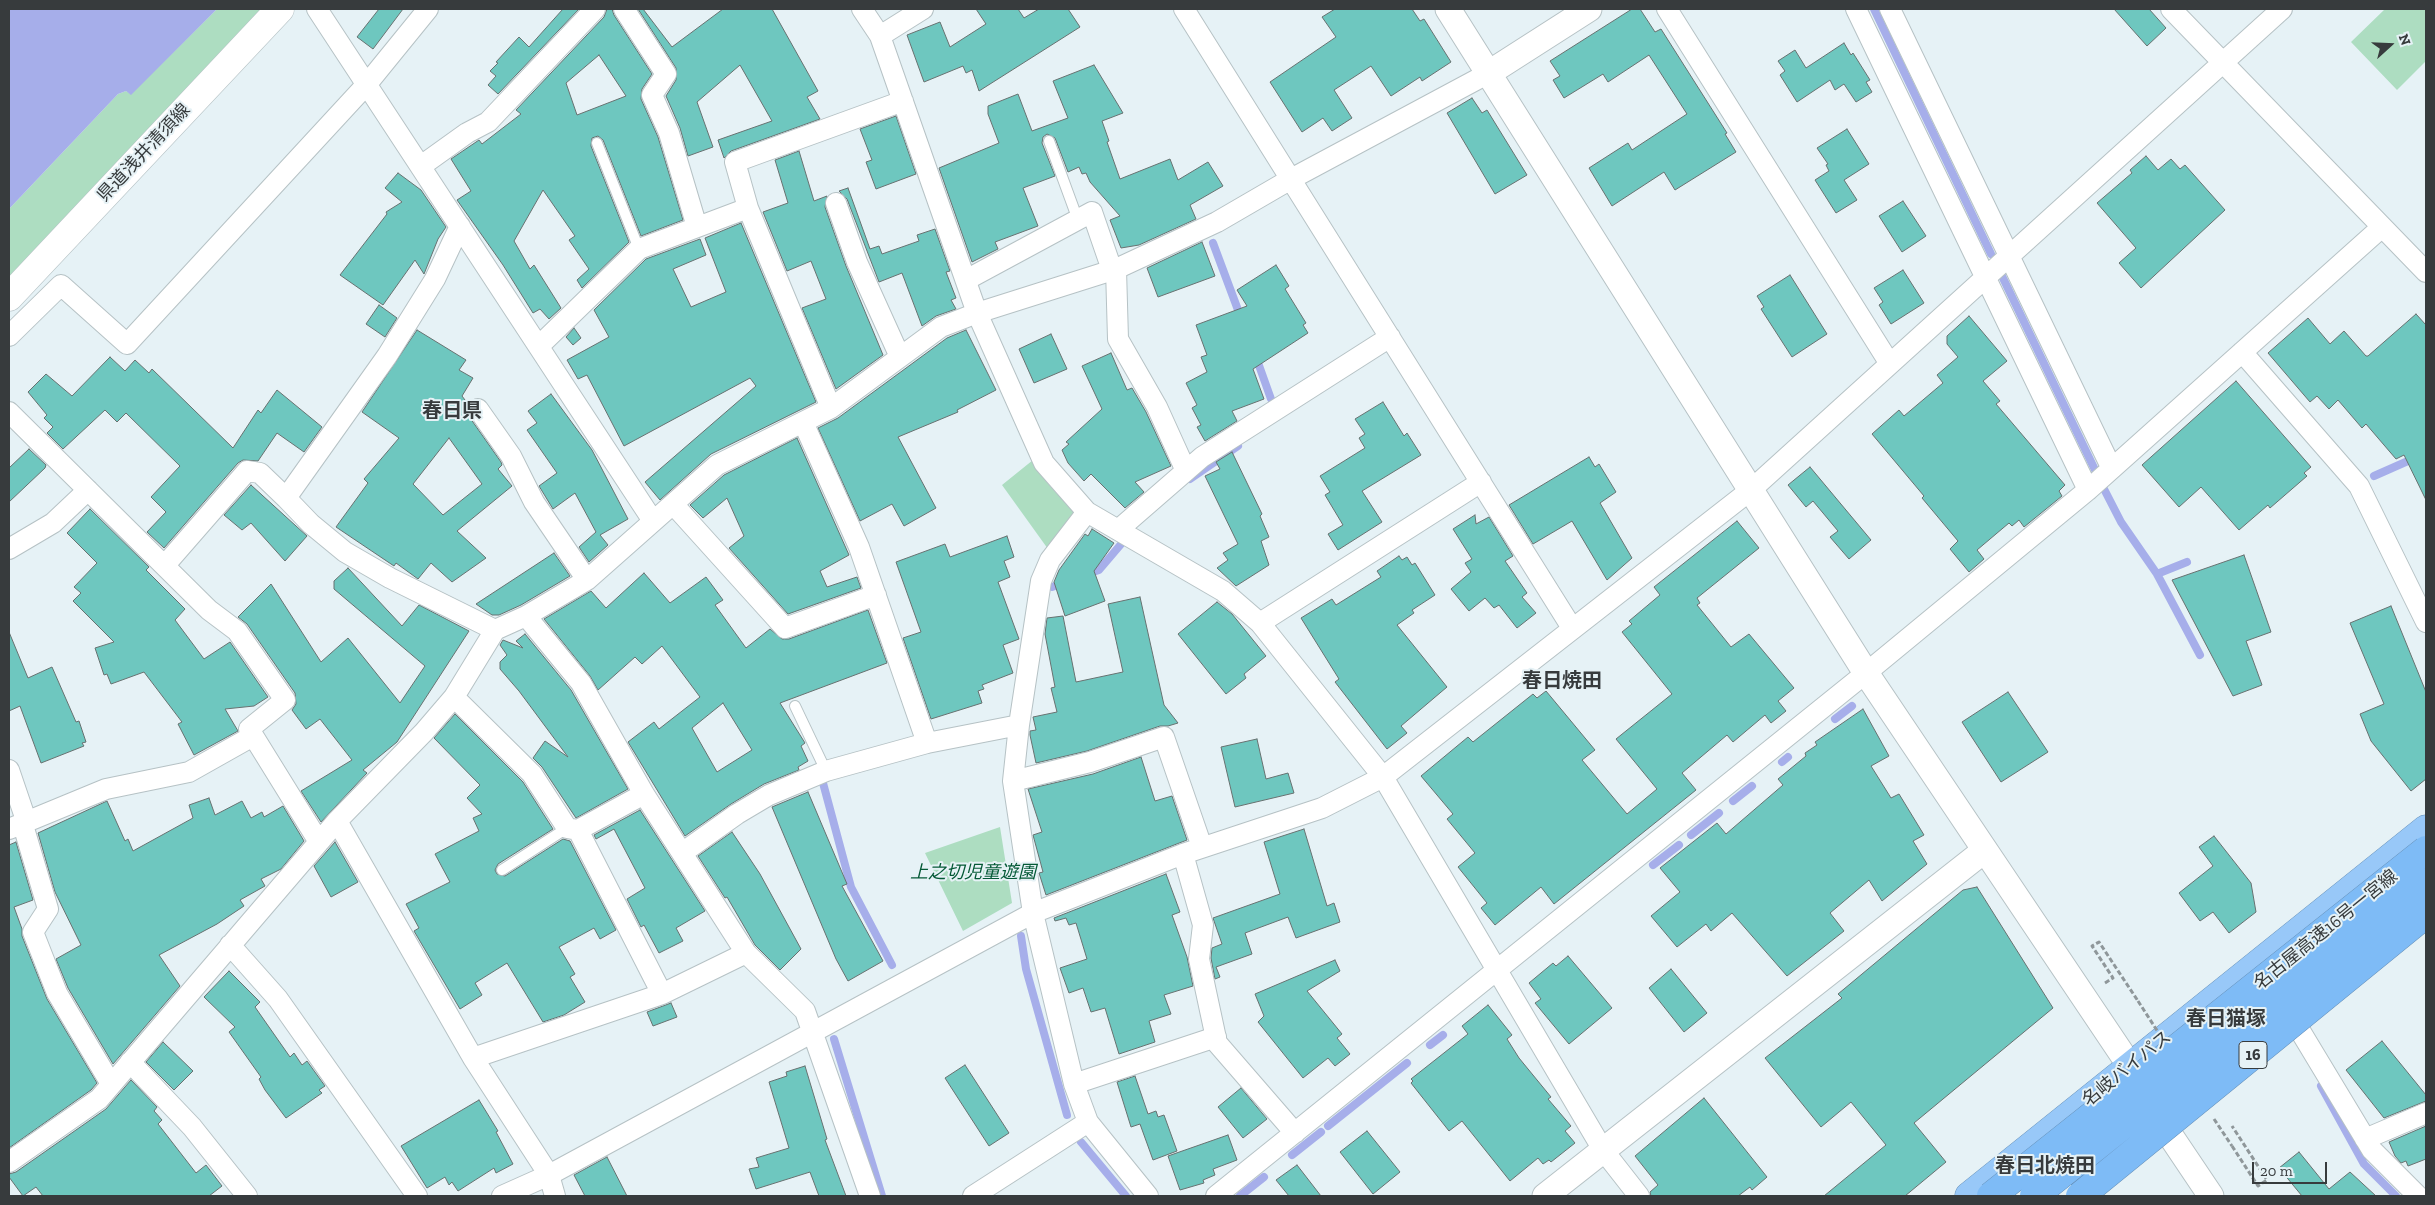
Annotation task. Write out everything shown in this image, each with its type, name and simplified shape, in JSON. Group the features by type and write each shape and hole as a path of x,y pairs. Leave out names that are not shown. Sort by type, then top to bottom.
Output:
{"highway":[{"name":"名岐バイパス","path":"1969,1196 2426,830"},
{"name":"名古屋高速16号一宮線","path":"1991,1196 2426,850"},
{"path":"2034,1196 2426,883"},
{"name":"16","path":"2080,1196 2426,914"},
{"path":"2094,1196 2426,925"}],"main road":[{"name":"県道浅井清須線","path":"9,298 280,9"}],"street":[{"path":"317,9 653,521"},
{"path":"9,336 60,285 127,344 367,84 428,9"},
{"path":"421,166 467,133 488,122 595,9"},
{"path":"624,9 666,74 652,95 669,133 697,228"},
{"path":"862,9 880,36 977,313 1044,463 1087,512 1223,591 1260,623 1383,777 1603,1150 1639,1196"},
{"path":"880,36 923,9"},
{"path":"1184,9 1572,628"},
{"path":"1448,9 1752,489 1866,673 2130,1066 2170,1135 2211,1196"},
{"path":"9,1162 99,1099 337,821 424,732 454,696 495,630 526,616 586,580 718,465 831,408 941,327 977,313 1114,270 1217,222 1291,179 1489,73 1589,9"},
{"path":"1667,9 1890,364"},
{"path":"1856,9 2088,490"},
{"path":"1890,9 2111,467"},
{"path":"2171,9 2426,272"},
{"path":"502,1196 549,1175 1033,913 1183,854 1322,808 1383,777 1752,489 2282,9"},
{"path":"831,408 748,208 736,162 903,101"},
{"path":"836,204 857,262 900,357"},
{"path":"539,346 639,249 748,208"},
{"path":"966,280 1092,212 1114,270 1118,339 1157,407 1186,471"},
{"path":"286,498 387,356 436,279 460,226"},
{"path":"1216,1196 1498,971 1866,673 2088,490 2111,467 2382,227"},
{"path":"1118,530 1202,457 1390,337"},
{"path":"2242,352 2359,486 2426,622"},
{"path":"478,409 511,456 534,502 586,580"},
{"path":"9,412 209,610 237,631 284,700 249,729 319,842"},
{"path":"803,422 859,546 927,743"},
{"path":"165,565 247,471 260,473 310,524 345,552 390,578 495,630"},
{"path":"1260,623 1481,482"},
{"path":"9,549 54,523 88,490"},
{"path":"673,504 785,628 876,595"},
{"path":"1087,512 1050,560 1041,581 1019,725 1013,781 1033,913 1074,1084 1088,1122 1148,1196"},
{"path":"526,616 581,683 644,794 746,953 805,1011 870,1196"},
{"path":"454,696 532,774 572,829 662,994"},
{"path":"682,853 737,814 769,795 826,771 927,743 1019,725"},
{"path":"20,826 106,790 188,772 253,736"},
{"path":"1013,781 1090,762 1164,737 1202,848"},
{"path":"9,770 20,826 48,909 33,932 57,994 111,1084"},
{"path":"572,829 644,794"},
{"path":"337,821 472,1058 549,1175 555,1196"},
{"path":"1546,1196 1985,850"},
{"path":"1183,854 1203,925 1199,959 1217,1043 1295,1134"},
{"path":"230,946 278,999 417,1196"},
{"path":"472,1058 662,994 746,953"},
{"path":"2299,1029 2372,1150 2418,1196"},
{"path":"1074,1084 1216,1037"},
{"path":"130,1062 192,1126 247,1196"},
{"path":"2365,1140 2426,1113"},
{"path":"972,1196 1088,1122"}],"lane":[{"path":"1048,141 1078,220"},
{"path":"597,143 639,249"},
{"path":"795,706 826,771"},
{"path":"502,870 572,829"}],"path":[{"path":"2105,983 2113,978 2092,946 2099,942 2138,1001"},
{"path":"2232,1126 2267,1180 2258,1186 2232,1146"}],"green space":[{"path":"217,9 263,9 9,277 9,209 118,94 126,91 131,94"},
{"path":"2385,9 2426,9 2426,61 2397,90 2351,42"},
{"path":"1033,460 1050,486 1075,513 1048,549 1002,485"},
{"name":"上之切児童遊園","path":"1000,827 1012,903 963,931 925,853"}],"water":[{"path":"9,9 217,9 131,95 126,91 118,94 9,209"}],"building":[{"path":"379,9 403,9 373,49 357,37"},
{"path":"563,9 579,9 498,94 488,85 496,76 490,71 498,63 496,62 519,37 529,47"},
{"path":"607,9 612,9 652,74 642,89 641,99 658,137 683,220 641,236 603,140 598,136 592,138 591,146 629,242 582,288 577,280 589,269 569,240 575,236 543,190 514,241 530,269 534,265 561,308 549,319 540,309 533,313 503,265 457,200 471,191 451,159 479,140 482,144 521,114 516,110 604,17","holes":["599,55 626,96 577,115 566,83"]},
{"path":"638,9 643,9 672,47 723,9 772,9 818,91 807,97 820,119 731,151 724,158 718,140 772,121 740,65 697,102 713,147 688,156 680,128 666,96 676,80 676,68"},
{"path":"976,9 1018,9 1024,18 1039,9 1068,9 1080,27 979,91 972,70 966,73 963,66 924,82 907,35 940,22 950,47 986,24"},
{"path":"1335,9 1412,9 1420,21 1424,19 1451,62 1422,81 1420,77 1391,96 1371,66 1334,90 1352,118 1332,131 1323,118 1302,132 1270,82 1336,37 1322,17"},
{"path":"1632,9 1640,9 1655,32 1661,29 1727,133 1725,134 1736,152 1675,190 1664,172 1612,206 1589,168 1628,143 1632,150 1687,114 1649,55 1608,82 1603,74 1564,98 1553,80 1560,76 1550,61"},
{"path":"2114,9 2149,9 2166,28 2147,46"},
{"path":"1844,43 1851,55 1853,53 1870,80 1866,82 1872,92 1856,102 1844,84 1835,90 1830,80 1797,102 1780,75 1785,71 1778,61 1795,50 1806,68"},
{"path":"1094,65 1123,113 1102,121 1120,179 1170,159 1178,180 1208,162 1223,186 1190,205 1196,219 1139,245 1121,248 1110,220 1120,216 1090,182 1086,173 1082,174 1079,167 1068,172 1055,138 1047,134 1043,137 1042,143 1055,176 1023,188 1038,226 995,242 998,249 972,262 939,168 999,143 988,114 988,106 1018,94 1032,131 1068,118 1053,81"},
{"path":"1472,98 1482,113 1487,110 1527,175 1495,194 1447,113"},
{"path":"896,116 916,174 876,189 866,162 872,160 860,129"},
{"path":"1847,129 1869,164 1844,180 1857,200 1836,213 1815,180 1829,171 1826,165 1828,164 1817,148"},
{"path":"799,151 814,201 827,196 825,207 846,266 883,355 836,389 802,308 826,299 811,261 787,271 763,212 788,203 775,160"},
{"path":"2146,156 2158,170 2171,159 2180,169 2185,165 2225,210 2141,288 2119,263 2136,248 2097,203 2132,173 2130,170"},
{"path":"398,173 421,190 446,227 438,239 424,274 415,260 383,305 340,275 387,214 386,212 402,202 385,188"},
{"path":"848,188 870,249 879,246 882,254 919,241 917,235 935,229 950,271 946,272 956,298 951,300 956,309 936,316 922,326 902,273 879,282 847,199 839,191"},
{"path":"1903,201 1926,236 1902,252 1879,216"},
{"path":"741,223 816,402 711,454 660,500 645,482 756,386 750,378 624,446 587,375 578,379 567,360 609,337 594,310 646,259 700,239 706,255 673,269 691,307 726,292 705,238"},
{"path":"1202,242 1215,276 1158,297 1147,268"},
{"path":"1276,265 1289,286 1285,289 1306,323 1303,325 1308,333 1253,369 1264,399 1232,411 1237,421 1205,441 1197,427 1201,425 1192,408 1197,405 1186,383 1207,372 1201,357 1207,355 1196,325 1247,306 1237,290"},
{"path":"1903,270 1924,303 1891,324 1879,305 1883,302 1874,288"},
{"path":"1790,275 1827,334 1792,357 1761,309 1764,307 1757,296"},
{"path":"379,305 397,318 385,337 366,324"},
{"path":"2416,314 2426,325 2426,500 2404,455 2396,459 2366,424 2362,428 2338,400 2329,409 2317,396 2310,402 2268,353 2308,318 2330,344 2344,331 2368,356"},
{"path":"1969,316 2007,361 1983,381 2000,401 1996,404 2065,485 2059,491 2062,496 2024,527 2019,520 2012,526 2009,523 1977,550 1984,559 1969,572 1950,549 1958,541 1922,498 1924,496 1872,434 1899,410 1904,416 1943,383 1937,375 1958,357 1947,344 1947,336"},
{"path":"574,328 581,338 573,345 566,337"},
{"path":"417,330 466,360 459,370 473,378 462,396 468,404 468,415 501,462 502,465 498,469 512,486 457,531 486,558 452,582 431,563 418,579 396,563 394,566 336,527 368,483 364,479 399,438 362,412","holes":["449,438 482,484 443,515 413,484"]},
{"path":"966,330 996,390 957,410 958,412 898,437 936,508 904,526 892,504 860,521 818,428 838,418 947,338"},
{"path":"1051,334 1067,369 1034,383 1019,349"},
{"path":"1111,353 1127,390 1132,388 1146,412 1171,466 1135,482 1144,492 1125,508 1091,474 1084,481 1068,463 1062,450 1069,444 1066,442 1102,409 1082,366"},
{"path":"110,357 125,371 135,360 149,373 152,369 233,448 258,410 261,413 277,390 322,427 304,452 277,433 258,461 243,460 238,463 164,548 147,532 166,512 151,497 180,466 126,413 117,422 105,410 63,449 47,433 53,427 44,418 47,415 28,392 46,374 72,396"},
{"path":"2236,381 2311,467 2304,473 2307,476 2270,508 2268,505 2239,530 2201,487 2179,507 2142,465"},
{"path":"551,394 592,450 628,519 600,535 608,545 589,562 579,547 596,532 575,493 553,509 539,486 557,473 527,430 537,423 528,411"},
{"path":"1383,402 1404,436 1407,433 1421,455 1362,491 1382,522 1338,550 1328,534 1343,525 1325,495 1330,492 1320,476 1365,448 1359,438 1365,434 1355,419"},
{"path":"797,438 849,555 820,571 827,587 857,577 861,588 788,614 729,548 744,536 727,498 703,518 690,505 724,475"},
{"path":"29,449 46,465 45,468 9,502 9,468"},
{"path":"1232,452 1262,514 1260,516 1269,537 1261,541 1269,565 1236,586 1217,568 1228,560 1223,553 1238,544 1205,476 1220,469 1216,462"},
{"path":"1589,457 1595,467 1599,464 1616,492 1600,503 1632,558 1607,580 1572,521 1533,544 1509,505"},
{"path":"1810,467 1871,540 1849,559 1830,537 1838,531 1813,501 1806,507 1788,485"},
{"path":"251,485 307,536 285,561 251,523 242,530 224,515"},
{"path":"90,509 149,567 146,570 185,609 175,620 204,659 230,642 268,697 254,706 225,709 238,731 194,755 178,724 182,722 144,672 111,684 107,674 104,675 95,648 114,642 73,601 81,593 74,587 97,563 67,533"},
{"path":"1475,515 1476,524 1489,517 1513,556 1505,561 1527,593 1522,597 1536,613 1517,628 1499,605 1494,608 1485,598 1469,611 1451,589 1471,572 1465,563 1472,559 1453,529"},
{"path":"1737,521 1759,548 1697,598 1700,603 1697,605 1731,647 1749,634 1794,688 1778,701 1786,711 1771,723 1765,715 1733,742 1727,735 1682,773 1696,790 1554,904 1541,887 1495,925 1481,908 1487,903 1458,867 1475,853 1447,819 1453,814 1421,776 1468,737 1473,742 1533,694 1537,698 1546,691 1595,750 1582,760 1627,814 1657,789 1616,739 1672,694 1622,632 1632,624 1629,621 1660,595 1654,587"},
{"path":"1092,529 1114,543 1094,571 1105,601 1065,616 1054,582 1059,570 1085,534 1088,536"},
{"path":"1007,536 1014,557 1004,561 1010,577 998,582 1019,639 1003,645 1013,673 982,685 984,689 978,691 982,703 931,719 903,638 921,632 896,562 945,544 950,557"},
{"path":"554,553 570,576 521,605 499,615 492,615 476,604"},
{"path":"2244,555 2271,632 2246,641 2262,685 2233,696 2172,580"},
{"path":"1399,556 1402,560 1407,557 1412,565 1415,563 1435,595 1412,610 1414,613 1397,625 1447,687 1401,726 1407,733 1387,749 1335,682 1339,679 1301,618 1332,599 1336,605 1381,577 1377,571"},
{"path":"348,568 402,626 419,605 469,631 397,742 363,770 367,773 321,822 301,791 352,760 320,719 306,729 292,710 296,704 295,693 247,624 238,617 271,584 321,662 348,638 400,703 425,666 334,589 334,581"},
{"path":"644,573 670,603 706,577 723,600 715,605 746,648 770,629 782,639 789,639 868,610 887,663 780,703 805,743 801,746 808,761 798,767 799,770 764,784 731,804 685,836 628,742 654,722 659,729 700,697 662,646 642,664 635,657 598,690 590,676 544,619 591,591 606,608","holes":["723,703 752,750 717,772 692,728"]},
{"path":"1140,597 1164,705 1178,723 1160,726 1087,751 1036,763 1030,735 1030,731 1036,730 1033,717 1057,712 1051,688 1055,687 1045,634 1047,618 1063,616 1076,682 1123,672 1108,604"},
{"path":"1217,602 1232,614 1266,656 1244,674 1246,678 1226,694 1178,634"},
{"path":"2391,606 2426,692 2426,779 2411,791 2371,741 2360,714 2384,704 2350,623"},
{"path":"9,632 28,678 52,667 76,722 79,721 86,742 82,743 84,746 41,763 20,706 9,711"},
{"path":"525,634 571,690 628,789 576,818 542,767 533,758 545,741 568,757 519,691 500,669 500,662 507,655 500,645 503,640 523,648 516,641"},
{"path":"2008,692 2048,752 2001,782 1962,722"},
{"path":"1863,709 1889,756 1871,766 1891,798 1899,794 1924,835 1913,841 1927,864 1882,901 1869,880 1830,913 1844,931 1787,976 1732,913 1711,931 1706,924 1677,947 1651,916 1680,892 1660,868 1717,823 1726,834 1783,785 1778,779 1806,756 1805,753 1817,745 1815,742"},
{"path":"455,714 523,782 553,829 498,864 495,870 497,874 505,876 563,839 570,841 616,930 600,939 594,928 559,947 575,974 570,977 585,1002 564,1015 543,1022 507,963 475,983 482,995 460,1009 414,931 419,928 406,904 450,882 435,854 479,831 473,818 482,814 467,798 480,785 434,738"},
{"path":"1257,739 1266,779 1288,773 1294,793 1235,807 1221,747"},
{"path":"1141,757 1155,801 1172,796 1187,840 1046,895 1039,873 1043,872 1033,835 1042,832 1028,789 1093,774"},
{"path":"808,792 847,884 842,886 883,961 848,981 836,959 772,807"},
{"path":"209,798 215,815 242,801 251,818 262,812 264,817 283,806 304,841 281,869 261,879 265,886 240,900 244,906 217,924 159,955 180,986 113,1064 68,988 56,959 81,945 55,892 38,833 107,801 125,841 128,839 133,851 193,818 189,805"},
{"path":"640,810 705,911 676,928 683,941 659,953 644,925 641,927 627,899 645,888 614,829 596,839 594,835"},
{"path":"1304,829 1327,906 1334,903 1340,922 1296,938 1288,917 1245,933 1252,954 1216,967 1220,977 1215,979 1211,958 1212,948 1222,944 1213,918 1280,894 1264,842"},
{"path":"732,832 760,874 801,949 780,970 755,945 727,897 725,898 698,856"},
{"path":"2214,836 2251,883 2256,912 2229,933 2213,912 2200,921 2179,893 2213,866 2199,847"},
{"path":"16,842 33,900 14,907 22,929 22,936 47,999 97,1083 91,1090 9,1148 9,845"},
{"path":"335,842 358,882 331,897 314,866"},
{"path":"1166,874 1180,912 1172,915 1187,957 1193,986 1164,995 1171,1014 1149,1021 1155,1042 1119,1054 1105,1008 1091,1012 1083,988 1069,993 1060,968 1087,959 1076,923 1069,925 1066,918 1055,921 1054,918"},
{"path":"1977,887 2053,1008 1914,1123 1946,1162 1905,1196 1824,1196 1886,1145 1851,1102 1821,1127 1765,1058 1842,998 1838,994 1963,890"},
{"path":"1568,956 1612,1008 1569,1044 1535,1003 1541,999 1529,983 1553,963 1556,966"},
{"path":"1335,960 1340,971 1307,991 1342,1034 1337,1038 1350,1054 1335,1066 1328,1058 1303,1078 1258,1022 1264,1016 1255,994"},
{"path":"1671,969 1707,1013 1684,1032 1649,988"},
{"path":"229,971 260,1002 255,1007 290,1057 294,1053 302,1065 307,1061 325,1086 319,1090 322,1093 286,1118 265,1090 259,1079 261,1077 229,1032 235,1027 204,997"},
{"path":"671,1003 677,1017 653,1026 647,1012"},
{"path":"1488,1005 1512,1035 1507,1039 1519,1058 1551,1097 1548,1099 1571,1126 1565,1131 1575,1143 1551,1162 1549,1160 1543,1164 1538,1158 1510,1181 1462,1121 1449,1131 1411,1083 1413,1081 1411,1079 1468,1034 1462,1026"},
{"path":"2382,1041 2426,1095 2426,1101 2384,1118 2346,1070"},
{"path":"163,1042 193,1071 174,1090 146,1062"},
{"path":"965,1065 1009,1133 989,1146 945,1078"},
{"path":"805,1066 827,1139 825,1140 846,1196 819,1196 810,1172 756,1189 749,1169 759,1167 756,1158 789,1148 769,1082 787,1076 786,1072"},
{"path":"1135,1076 1148,1114 1156,1111 1158,1117 1164,1115 1177,1151 1153,1160 1140,1124 1131,1127 1117,1082"},
{"path":"131,1080 157,1107 154,1111 162,1120 158,1124 196,1173 206,1165 222,1186 209,1196 43,1196 36,1187 23,1196 9,1177 9,1174 16,1172 106,1109"},
{"path":"1241,1088 1267,1119 1243,1138 1218,1107"},
{"path":"1704,1098 1767,1177 1752,1190 1750,1187 1738,1196 1651,1196 1650,1192 1658,1185 1635,1156"},
{"path":"479,1100 498,1131 496,1132 513,1164 496,1173 494,1168 458,1191 452,1182 449,1185 445,1177 427,1188 401,1146"},
{"path":"2426,1126 2426,1159 2408,1166 2406,1161 2401,1163 2395,1156 2389,1142"},
{"path":"1367,1131 1400,1172 1373,1194 1340,1152"},
{"path":"1228,1135 1237,1160 1213,1169 1215,1175 1203,1180 1204,1183 1180,1190 1168,1156"},
{"path":"2299,1152 2329,1189 2350,1172 2376,1196 2302,1196 2279,1168"},
{"path":"607,1157 627,1196 585,1196 574,1175"},
{"path":"1297,1165 1321,1196 1289,1196 1276,1180"}],"waterway":[{"path":"1874,9 1991,254"},
{"path":"1213,243 1241,318"},
{"path":"2002,276 2096,472"},
{"path":"1256,357 1271,399"},
{"path":"1190,479 1238,446"},
{"path":"2374,476 2426,453"},
{"path":"2104,489 2121,522 2157,574 2200,655"},
{"path":"1084,575 1099,570 1122,543"},
{"path":"2157,574 2187,562"},
{"path":"1052,587 1064,583"},
{"path":"1835,719 1852,706"},
{"path":"1782,762 1788,757"},
{"path":"823,783 851,887 892,965"},
{"path":"1733,801 1752,786"},
{"path":"1691,835 1719,813"},
{"path":"1653,865 1679,845"},
{"path":"1021,936 1026,969 1067,1115"},
{"path":"1430,1045 1443,1035"},
{"path":"834,1039 882,1196"},
{"path":"1328,1126 1407,1063"},
{"path":"2321,1086 2364,1164 2396,1196"},
{"path":"1292,1155 1321,1132"},
{"path":"1081,1142 1126,1196"},
{"path":"1240,1196 1264,1177"}],"district":[{"name":"春日県","path":"452,411"},
{"name":"春日焼田","path":"1562,681"},
{"name":"春日猫塚","path":"2226,1019"},
{"name":"春日北焼田","path":"2045,1166"}]}
